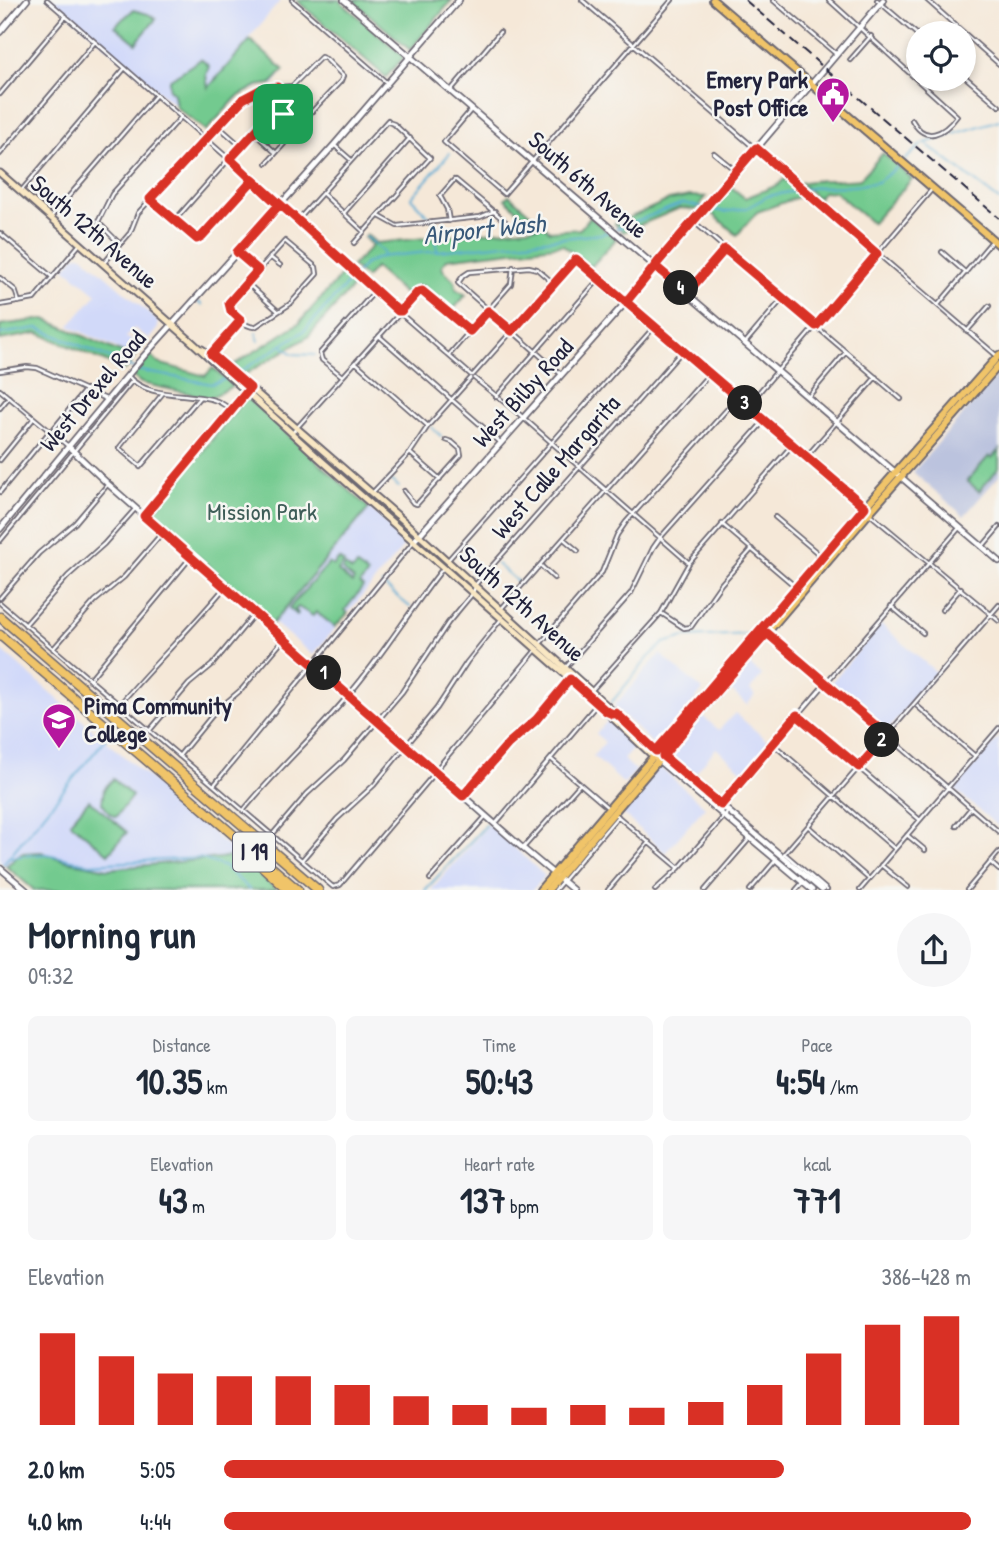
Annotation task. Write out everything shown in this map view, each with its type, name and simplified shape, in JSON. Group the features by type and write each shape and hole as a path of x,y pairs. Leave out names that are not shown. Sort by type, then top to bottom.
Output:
{"highway":[{"name":"I 19","path":"0,617 320,890"},
{"name":"I 19","path":"0,635 298,890"},
{"path":"209,814 288,890"}],"main road":[{"path":"713,0 996,243"},
{"name":"South 12th Avenue","path":"0,173 236,379 414,541 446,564"},
{"name":"South 12th Avenue","path":"197,346 211,354 228,372"},
{"path":"799,590 822,557 899,476 999,356"},
{"path":"956,409 999,365"},
{"name":"South 12th Avenue","path":"294,431 419,535 502,618 566,667 606,711 661,759"},
{"path":"373,505 380,501"},
{"path":"540,890 558,878 608,808 654,753 711,693 867,510"},
{"name":"South 12th Avenue","path":"474,590 501,610 570,679 616,713 654,753"},
{"path":"548,890 616,815 711,693"},
{"path":"606,711 616,713"}],"street":[{"path":"0,32 27,0"},
{"path":"47,0 230,159 361,279 688,563"},
{"path":"292,0 388,83"},
{"name":"South 6th Avenue","path":"344,0 999,561"},
{"name":"West Drexel Road","path":"0,529 136,365 334,145 459,0"},
{"path":"582,0 999,356"},
{"path":"472,109 444,142 505,194 672,0"},
{"path":"773,0 836,54"},
{"path":"829,0 956,113 957,117 944,130 926,135 912,120"},
{"path":"927,0 999,64"},
{"path":"880,1 906,24"},
{"name":"West Bilby Road","path":"414,541 626,302 880,1"},
{"path":"0,93 66,16"},
{"path":"451,90 500,32"},
{"path":"850,60 871,36"},
{"path":"0,154 95,42"},
{"path":"103,263 130,233 136,215 234,106 251,93 277,87 296,83 322,56 344,76 299,127 283,114 277,87"},
{"path":"21,191 125,68"},
{"path":"976,86 999,106"},
{"path":"51,217 156,95"},
{"path":"175,220 253,132 262,124 283,114"},
{"path":"120,244 97,220 112,194 181,117"},
{"path":"297,221 388,121 430,158 354,243"},
{"path":"217,125 242,146"},
{"path":"253,132 276,153"},
{"path":"344,213 410,138"},
{"path":"267,163 284,144"},
{"path":"334,145 352,160"},
{"path":"714,153 736,171"},
{"path":"449,221 447,209 440,196 456,179 506,221"},
{"path":"150,199 198,239 253,180"},
{"path":"748,406 933,188"},
{"path":"322,193 364,232"},
{"path":"379,216 397,226 489,215 495,211"},
{"path":"693,221 901,399"},
{"path":"0,233 52,277"},
{"path":"285,241 318,271 290,304 255,327 250,327 231,311 228,305 270,257 285,241"},
{"path":"0,305 34,299 81,243"},
{"path":"937,305 996,243"},
{"path":"687,293 725,249"},
{"path":"237,252 258,270"},
{"path":"942,252 966,273"},
{"path":"270,257 280,265"},
{"path":"369,493 377,489 410,453 428,426 576,259 999,621"},
{"path":"449,355 512,284 513,267"},
{"path":"554,284 533,267 469,272 458,284 562,375"},
{"path":"0,278 15,290 19,302"},
{"path":"496,397 599,279"},
{"path":"247,283 279,312"},
{"path":"294,431 421,290 470,331"},
{"path":"342,377 319,355 375,291"},
{"path":"745,343 783,298"},
{"path":"967,331 989,306"},
{"path":"211,354 241,320"},
{"path":"243,811 274,773 307,744 349,695 446,564 655,326"},
{"path":"379,336 501,444"},
{"name":"West Calle Margarita","path":"272,835 307,794 344,760 402,692 448,622 474,590 683,350"},
{"path":"808,397 846,352"},
{"path":"355,362 428,426"},
{"path":"1,372 37,368 107,400"},
{"path":"501,610 710,373"},
{"path":"129,374 132,381 148,388 218,401 232,410"},
{"path":"807,456 876,377"},
{"name":"West Drexel Road","path":"0,541 132,381"},
{"path":"0,492 86,389"},
{"path":"0,390 68,446 377,721 573,890"},
{"path":"144,516 248,390"},
{"path":"163,392 118,448 141,468 199,398"},
{"path":"0,408 9,397"},
{"path":"108,484 75,523 39,553 0,601 335,888 602,572 618,535 633,515 738,397"},
{"path":"0,460 34,418"},
{"path":"566,667 631,593 660,538 765,420"},
{"path":"404,491 410,501 418,504 463,452 446,440"},
{"path":"590,692 661,613 688,563 793,444"},
{"path":"410,453 440,479"},
{"path":"377,489 375,494 380,501"},
{"path":"25,625 68,576 104,544 136,508"},
{"path":"775,517 822,557"},
{"path":"722,524 799,590"},
{"path":"719,807 960,527"},
{"path":"982,547 999,529"},
{"path":"53,649 95,601 124,577 163,532"},
{"path":"564,539 578,551"},
{"path":"213,786 414,541"},
{"path":"661,613 686,629 693,624 721,584 751,549"},
{"path":"89,680 191,556"},
{"path":"540,565 554,578"},
{"path":"119,705 158,659 191,628 225,587"},
{"path":"942,610 961,589"},
{"path":"750,890 809,827 999,605"},
{"path":"891,606 923,633"},
{"path":"149,731 188,684 212,664 255,613"},
{"path":"301,861 337,819 374,785 437,708 467,662 502,618"},
{"path":"872,629 876,632"},
{"path":"764,631 999,832"},
{"path":"178,756 215,712 242,689 285,639"},
{"path":"463,796 508,744 536,720 570,679"},
{"path":"495,824 598,703"},
{"path":"917,706 975,756"},
{"path":"797,715 920,820"},
{"path":"860,890 999,728"},
{"path":"773,744 895,849"},
{"path":"551,759 679,868"},
{"name":"South 12th Avenue","path":"661,759 751,837 781,856 822,890"},
{"path":"523,848 580,783"},
{"path":"956,826 971,808"},
{"path":"655,890 679,868 727,814"},
{"name":"South 12th Avenue","path":"727,814 827,890"},
{"path":"430,879 486,816"},
{"path":"809,827 869,879"},
{"path":"907,835 925,850"},
{"path":"705,890 751,837"},
{"path":"608,890 649,842"},
{"path":"967,890 999,852"},
{"name":"South 12th Avenue","path":"781,856 812,890"},
{"path":"990,862 999,870"},
{"path":"881,865 908,887"},
{"path":"0,868 26,890"},
{"path":"555,890 558,878"},
{"path":"796,890 803,882"}],"shaded area":[{"path":"52,0 281,0 249,38 285,70 273,85 259,87 239,97 206,132"},
{"path":"79,255 158,321 158,328 149,339 134,328 126,337 141,347 138,352 125,352 69,326 97,294 65,268"},
{"path":"999,373 999,476 964,516 913,472"},
{"path":"368,506 407,542 313,655 273,622"},
{"path":"881,624 937,673 886,732 829,685"},
{"name":"Pima Community College","path":"0,649 239,856 108,869 67,861 41,852 10,861 6,866 0,861"},
{"path":"660,654 703,690 658,744 653,744 614,706"},
{"path":"746,662 762,675 750,690 755,695 747,705 726,686"},
{"path":"735,713 770,743 745,773 716,748 692,777 670,757 669,754 701,715 719,730"},
{"path":"609,719 635,745 623,759 636,771 624,784 593,756 605,742 596,734"},
{"path":"999,737 999,827 954,789"},
{"path":"656,768 661,768 705,807 665,853 621,812"},
{"path":"489,824 545,876 538,884 532,890 431,890"}],"green space":[{"path":"296,0 339,0 404,57 386,77"},
{"path":"352,0 452,0 410,50"},
{"path":"133,10 156,19 136,43 115,26"},
{"path":"250,40 284,70 271,84 257,86 237,97 206,131 176,107 174,94 169,89 169,80 201,59 209,66 206,75 208,88"},
{"path":"883,153 912,179 872,223 835,192 823,192 818,198 800,183 860,179"},
{"path":"784,179 804,195 757,212 737,235 709,211 730,186 745,198 778,185"},
{"path":"509,195 550,231 580,229 590,217 616,239 591,267 563,245 447,259 442,265 443,270 455,281 456,289 466,295 451,312 423,286 416,287 408,297 375,268 366,278 352,266 372,246 364,237 366,234 376,243 537,227 505,199"},
{"path":"690,196 706,197 696,210 680,208 623,232 615,224 669,200"},
{"path":"346,270 358,281 308,337 242,376 232,366 299,323"},
{"path":"45,319 117,351 135,356 125,370 38,333 0,340 0,325"},
{"path":"151,356 158,363 205,376 213,368 233,386 210,398 141,383 132,376"},
{"name":"Mission Park","path":"246,397 369,508 272,624 151,515"},
{"path":"999,450 999,468 979,491 967,481 989,456 992,458"},
{"path":"339,559 344,563 338,571 352,583 354,580 342,570 345,566 352,571 357,566 368,574 360,584 363,587 345,610 348,613 335,627 316,612 313,616 298,607 295,610 297,615 289,608 329,563 333,566"},
{"path":"113,779 132,796 116,817 110,814 102,803 104,789"},
{"path":"89,800 127,832 108,854 70,822"},
{"path":"41,852 67,861 108,869 239,856 277,890 34,890 6,866 22,853"}],"waterway":[{"name":"Airport Wash","path":"905,160 922,144 999,120"},
{"path":"925,143 999,200"},
{"path":"433,221 411,198 450,153"},
{"name":"Airport Wash","path":"616,229 683,203 725,212 747,208 768,196 817,187 878,182 901,164"},
{"path":"435,225 437,252"},
{"name":"Airport Wash","path":"238,373 304,331 365,264 380,257 610,231"},
{"path":"365,236 383,255"},
{"path":"197,301 202,305"},
{"name":"Airport Wash","path":"0,334 38,328 141,371 212,384 230,377"},
{"path":"256,333 259,341"},
{"path":"283,346 293,354 315,355"},
{"path":"431,427 441,436"},
{"path":"390,480 399,487"},
{"path":"497,564 520,584"},
{"path":"382,584 410,607"},
{"path":"611,703 664,643 685,637 752,634"},
{"path":"3,864 108,736"},
{"path":"425,890 486,825"},
{"path":"10,857 47,854 89,864 200,858 225,867 250,890"}],"railway":[{"path":"745,0 999,218"}],"place":[{"name":"Emery Park Post Office","path":"833,124"},
{"name":"Pima Community College","path":"59,750"}],"route":[{"path":"283,114 262,124 230,159 261,187 265,193 279,205 237,252 258,270 229,303 231,311 241,320 211,354 250,388 144,516 463,796 508,744 536,720 570,679 606,711 616,713 656,751 708,691 713,695 767,633 888,734 859,767 797,715 721,805 663,756 713,695 708,691 865,507 626,302 658,262 756,148 877,254 816,326 725,249 687,293 655,266 626,302 576,259 512,331 488,311 470,331 422,291 398,311 275,201 265,193 253,180 197,239 150,199 234,106 251,93 277,87 283,114"}]}
